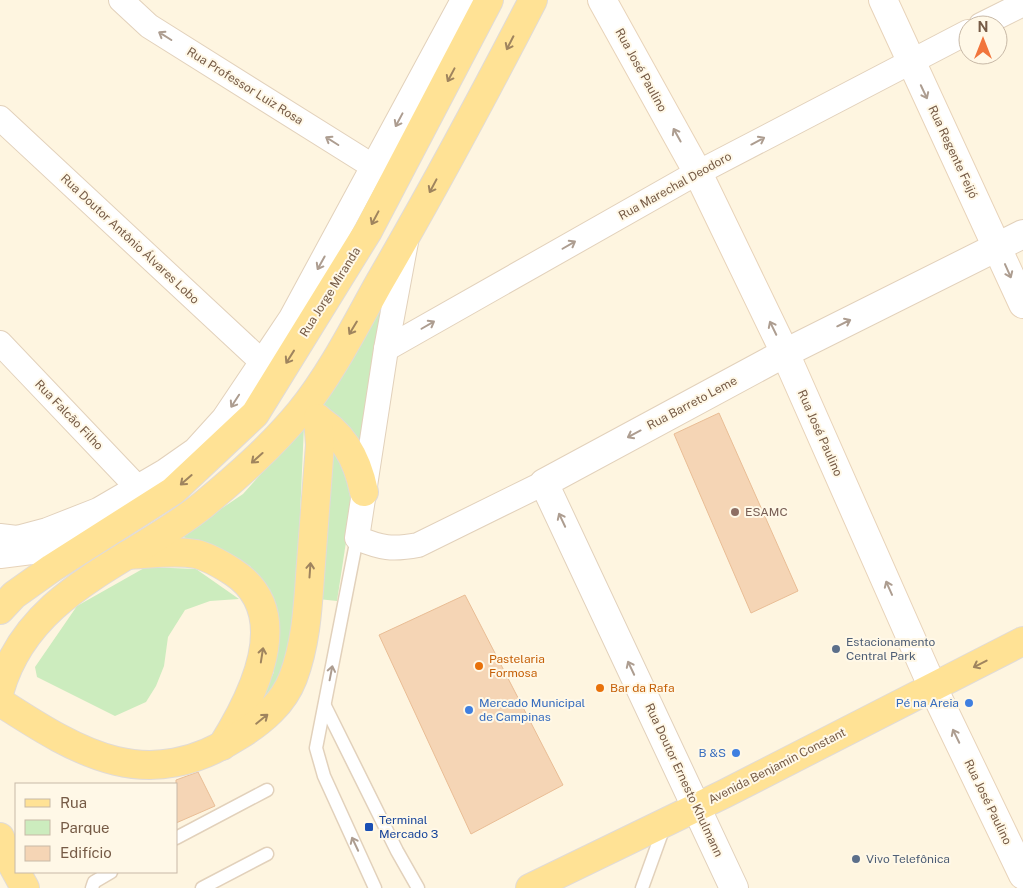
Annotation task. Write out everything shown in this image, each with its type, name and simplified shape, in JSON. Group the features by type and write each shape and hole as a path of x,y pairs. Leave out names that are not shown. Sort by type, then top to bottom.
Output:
{"main road":[{"name":"Rua Jorge Miranda","path":"7,603 107,531 173,491 255,414 368,231 489,0"},
{"path":"0,690 15,654 32,628 68,592 199,508 310,414 326,374 408,233 533,0"},
{"name":"Rua José Paulino","path":"602,0 698,173 785,353 933,688 1023,874"},
{"name":"Rua Regente Feijó","path":"883,0 909,61 1023,304"},
{"name":"Rua Barreto Leme","path":"544,483 785,353 1023,234"},
{"path":"255,414 286,408 310,414 336,432 350,449 360,470 364,492"},
{"path":"0,702 57,739 100,757 137,765 161,766 184,761 222,747 266,718 281,699 292,680 297,665 308,608 320,446 310,414"},
{"name":"Rua Doutor Ernesto Khulmann","path":"544,483 734,888"},
{"path":"0,554 55,547 107,531"},
{"path":"127,555 177,552 197,555 220,564 242,578 257,595 265,621 260,670 222,747"},
{"name":"Avenida Benjamin Constant","path":"530,888 666,822 1023,642"},
{"path":"0,837 15,870"},
{"path":"17,873 25,888"}],"street":[{"name":"Rua Professor Luiz Rosa","path":"120,0 149,26 374,167"},
{"name":"Rua Jorge Miranda","path":"0,536 17,538 47,530 98,510 138,488 195,450 224,418 291,318 463,0"},
{"path":"1001,15 1023,4"},
{"name":"Rua Marechal Deodoro","path":"386,349 698,173 958,37"},
{"name":"Rua Doutor Antônio Álvares Lobo","path":"0,118 261,361"},
{"path":"357,538 386,349 408,233"},
{"name":"Rua Falcão Filho","path":"0,343 138,488"},
{"name":"Rua Barreto Leme","path":"357,538 382,548 398,549 418,546 544,483"}],"lane":[{"path":"357,538 316,748 319,762 375,888"},
{"path":"325,706 396,851 418,888"},
{"path":"178,837 266,790"},
{"path":"642,888 666,822"},
{"path":"202,888 268,854"},
{"path":"92,888 94,882 109,873"}],"green space":[{"path":"384,293 337,601 318,599 318,407"},
{"path":"304,426 295,629 278,687 254,715 274,672 271,600 250,566 181,536 243,494"},
{"path":"146,567 196,569 239,599 210,601 185,610 168,637 164,666 156,686 146,702 115,716 37,677 35,667 77,606"}],"building":[{"name":"ESAMC","path":"719,413 798,591 751,613 674,434"},
{"name":"Mercado Municipal de Campinas","path":"465,595 563,785 471,834 379,635"},
{"path":"198,772 215,806 178,822 178,783 176,783 176,780"}],"place":[{"name":"ESAMC","path":"735,512"},
{"name":"Estacionamento Central Park","path":"836,649"},
{"name":"Pastelaria Formosa","path":"479,666"},
{"name":"Bar da Rafa","path":"600,688"},
{"name":"Pé na Areia","path":"969,703"},
{"name":"Mercado Municipal de Campinas","path":"469,710"},
{"name":"B &S","path":"736,753"},
{"name":"Terminal Mercado 3","path":"369,827"},
{"name":"Vivo Telefônica","path":"856,859"}]}
